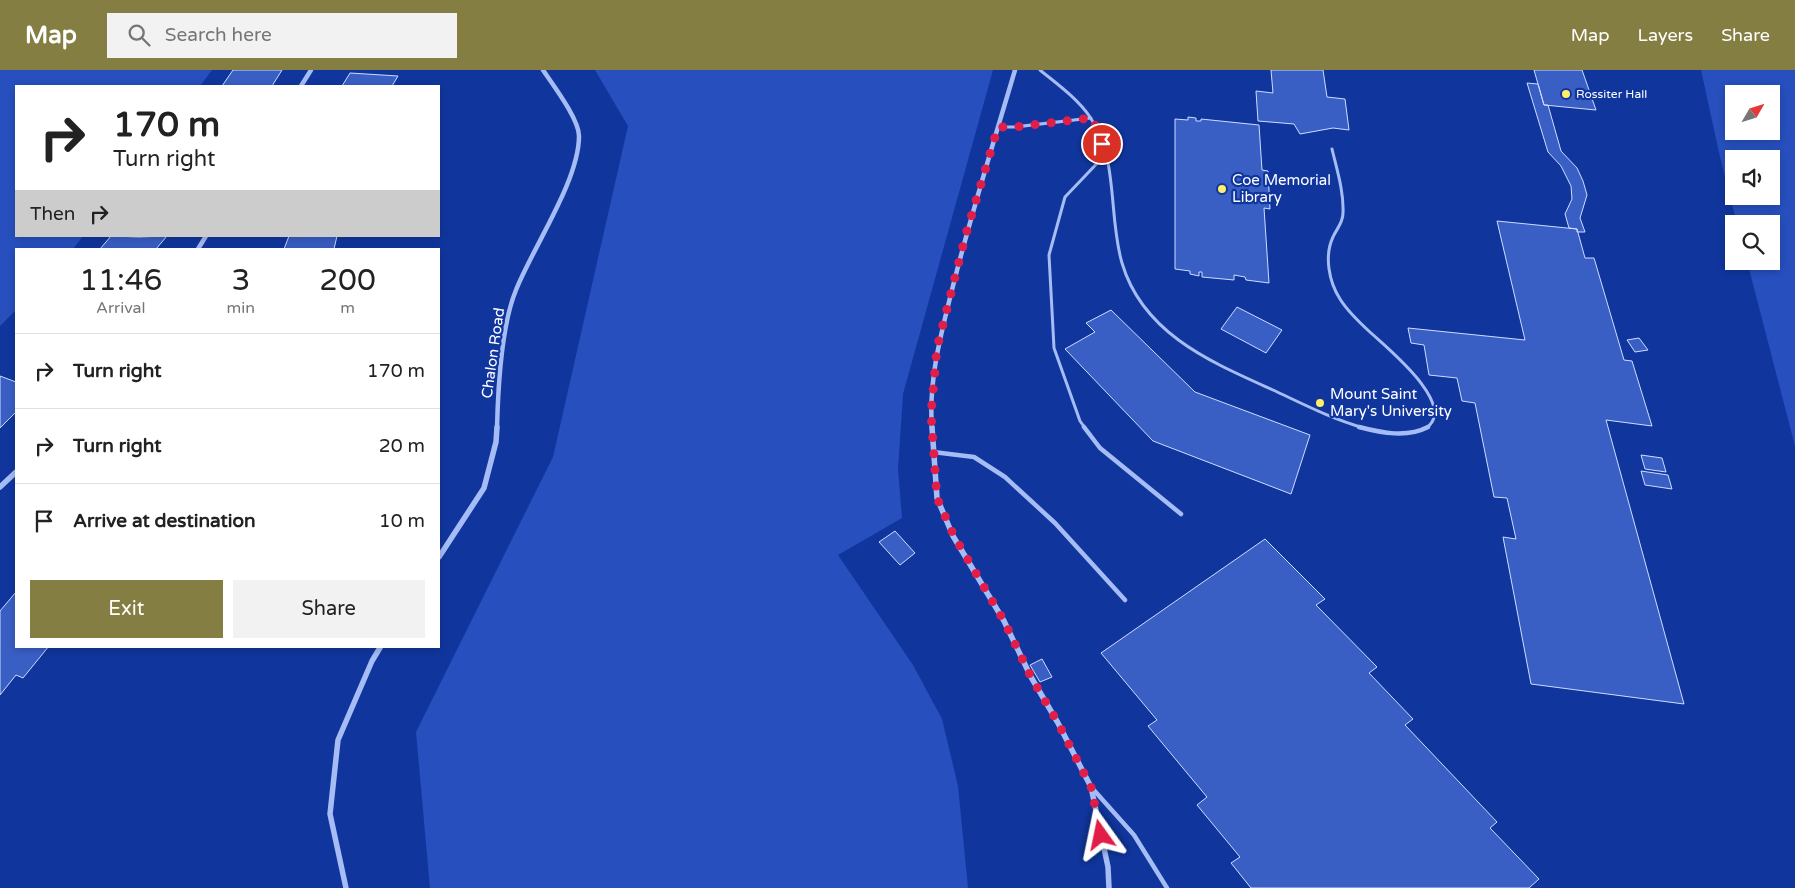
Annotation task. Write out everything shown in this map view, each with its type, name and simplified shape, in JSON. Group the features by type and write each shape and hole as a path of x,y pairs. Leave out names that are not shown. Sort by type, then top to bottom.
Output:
{"street":[{"path":"302,85 311,70"},
{"name":"Chalon Road","path":"440,555 484,488 496,442 498,391 505,333 515,291 572,174 579,135 568,108 543,70"},
{"path":"1015,70 966,234 937,348 931,414 937,498 954,536 1004,621 1031,677 1058,723 1091,787 1108,867 1109,888"},
{"path":"199,248 205,237"},
{"path":"0,487 15,473"},
{"path":"346,888 330,814 338,740 372,661 380,648"}],"lane":[{"path":"1040,70 1074,98 1091,118 1099,132 1105,155 1121,263 1136,298 1164,330 1198,356 1312,409 1367,429 1400,435 1419,432 1431,424 1435,411 1431,398 1416,377 1350,312 1332,282 1328,260 1332,239 1342,222 1343,205 1332,149"},
{"path":"998,127 1015,127 1091,118"},
{"path":"1105,155 1066,197 1049,255 1054,348 1080,421 1095,442 1181,514"},
{"path":"933,452 974,457 1005,477 1055,523 1124,600"},
{"path":"1091,787 1134,835 1167,888"}],"shaded area":[{"path":"0,70 212,70 201,85 15,85 15,237 82,237 74,248 15,248 15,311 0,326"},
{"path":"595,70 993,70 903,394 898,469 902,518 838,555 913,665 942,719 958,786 968,888 430,888 416,732 553,457 628,126"},
{"path":"1701,70 1795,70 1795,446 1749,270 1780,270 1780,215 1735,215 1732,205 1780,205 1780,150 1725,150 1725,177"}],"building":[{"path":"233,70 282,70 273,85 223,85"},
{"path":"1271,70 1323,70 1327,97 1345,99 1349,130 1333,128 1300,134 1294,124 1258,121 1256,91 1273,93"},
{"name":"Rossiter Hall","path":"1534,70 1582,70 1596,110 1544,105"},
{"path":"350,73 398,76 393,85 343,85"},
{"path":"1527,83 1538,84 1544,105 1548,105 1561,151 1577,168 1583,181 1587,195 1580,218 1585,232 1577,232 1577,229 1569,228 1565,214 1572,199 1571,186 1561,166 1548,152"},
{"name":"Coe Memorial Library","path":"1188,117 1196,118 1196,121 1201,121 1201,119 1259,125 1262,170 1268,171 1270,209 1264,208 1269,283 1246,280 1245,277 1234,275 1234,280 1202,277 1202,272 1199,272 1199,276 1190,274 1190,271 1175,269 1175,119 1188,120"},
{"path":"1497,221 1577,229 1585,258 1594,258 1624,360 1632,361 1652,426 1606,420 1684,704 1531,684 1503,537 1516,539 1507,498 1494,497 1475,403 1462,401 1457,378 1429,375 1424,345 1411,343 1408,328 1525,340"},
{"path":"110,237 166,237 157,248 101,248"},
{"path":"289,237 337,237 334,248 284,248"},
{"path":"1237,307 1282,330 1266,353 1221,329"},
{"path":"1111,310 1195,392 1310,435 1291,494 1153,441 1065,349 1095,332 1086,323"},
{"path":"1639,338 1648,350 1635,352 1627,340"},
{"path":"0,376 15,382 15,413 0,428"},
{"path":"1641,455 1662,458 1666,472 1645,469"},
{"path":"1641,471 1668,475 1672,489 1645,485"},
{"path":"895,531 915,553 900,565 879,542"},
{"path":"1265,539 1325,599 1316,605 1377,667 1369,673 1413,719 1405,725 1497,822 1490,828 1539,879 1529,888 1251,888 1231,863 1240,857 1197,805 1207,797 1148,726 1157,720 1101,653"},
{"path":"15,593 15,648 47,648 23,678 16,675 0,695 0,611"},
{"path":"1042,659 1052,677 1040,682 1030,665"}],"place":[{"name":"Rossiter Hall","path":"1566,94"},
{"name":"Coe Memorial Library","path":"1222,189"},
{"name":"Mount Saint Mary's University","path":"1320,403"}],"route":[{"path":"1101,835 1091,787 1058,723 1031,677 1004,621 954,536 937,498 931,414 937,348 966,234 998,127 1015,127 1091,118 1099,132 1102,144"}]}
